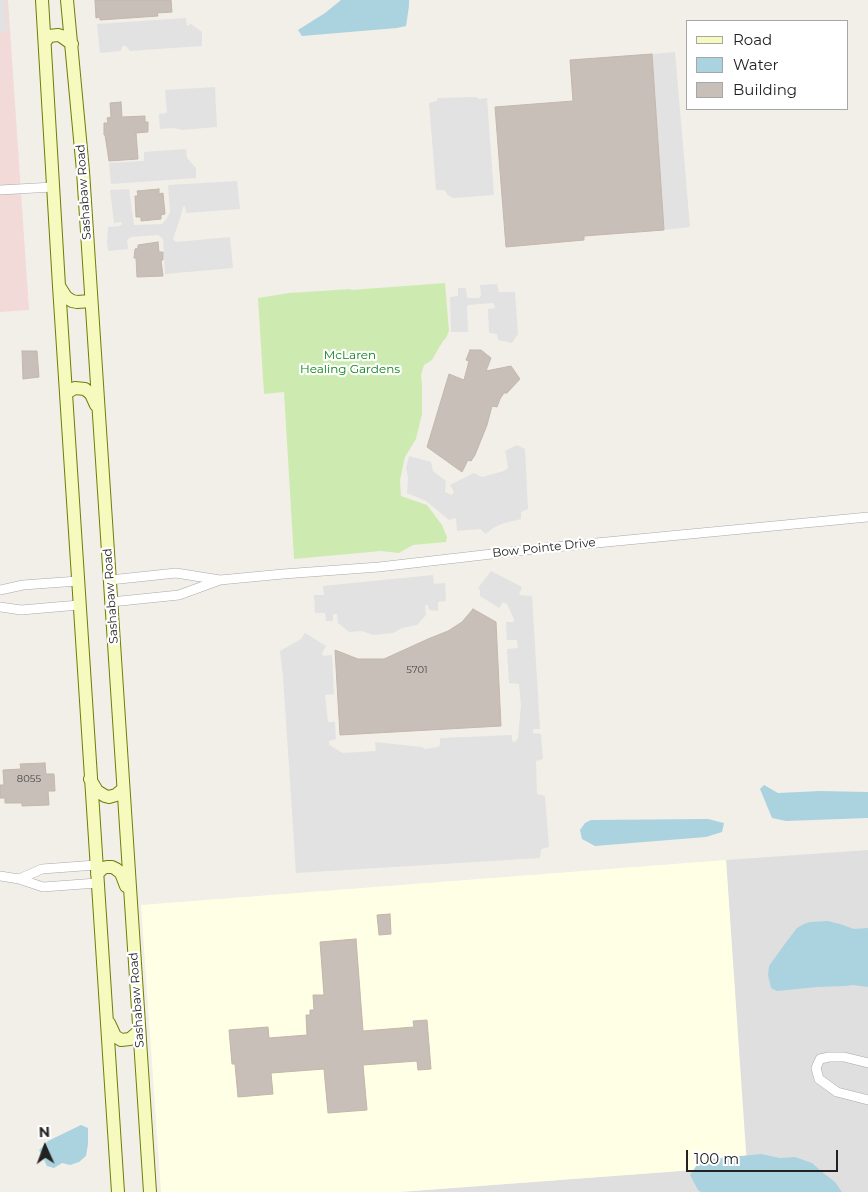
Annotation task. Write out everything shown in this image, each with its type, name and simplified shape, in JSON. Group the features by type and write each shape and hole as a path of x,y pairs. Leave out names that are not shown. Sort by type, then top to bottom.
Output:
{"main road":[{"path":"42,0 90,780 118,1192"},
{"name":"Sashabaw Road","path":"67,0 81,144 150,1192"},
{"path":"45,42 50,36 58,35 72,44"},
{"path":"59,286 66,297 72,301 91,301"},
{"path":"66,393 75,388 85,389 91,394 98,410"},
{"path":"90,780 97,791 105,796 116,795 123,789"},
{"path":"97,874 107,867 118,870 123,877 130,898"},
{"path":"106,1016 112,1033 118,1038 130,1039 139,1031"}],"street":[{"path":"0,190 53,187"},
{"name":"Bow Pointe Drive","path":"110,580 176,573 220,580 379,567 544,548 868,517"},
{"name":"Bow Pointe Drive","path":"111,602 179,596 220,580"},
{"path":"0,590 23,585 78,581"},
{"path":"0,607 21,610 79,605"},
{"path":"19,878 42,869 97,874"},
{"path":"0,876 19,878 43,887 97,874"},
{"path":"868,1063 844,1056 829,1056 820,1059 816,1068 819,1079 837,1092 868,1100"}],"shaded area":[{"path":"0,0 8,0 29,310 0,312"},
{"path":"0,0 5,0 7,32 0,31"},
{"path":"186,18 187,26 191,24 202,32 202,46 130,51 126,46 122,46 121,51 100,53 97,24"},
{"path":"675,52 690,227 664,230 652,54"},
{"path":"215,87 217,127 182,130 174,128 160,129 159,114 167,113 165,90"},
{"path":"476,97 479,99 487,98 494,195 453,198 444,190 436,190 429,103 437,101 437,98"},
{"path":"186,149 187,158 196,168 196,178 111,184 109,163 144,161 144,152"},
{"path":"237,181 240,209 186,213 185,206 183,207 173,239 176,242 230,237 233,268 165,274 163,239 158,235 131,237 127,240 128,249 108,251 108,227 120,226 122,224 121,222 114,223 110,190 129,189 134,225 162,224 170,212 168,185"},
{"path":"497,284 499,292 515,292 518,334 512,343 498,340 497,334 489,333 488,309 495,308 493,303 468,305 468,332 451,332 450,297 458,296 458,288 466,288 467,297 469,298 479,298 481,295 480,285"},
{"path":"517,445 525,449 528,509 521,512 521,519 504,523 486,534 480,529 457,531 456,518 449,520 426,501 407,493 408,477 406,468 409,456 431,462 433,471 446,481 445,492 452,495 454,492 450,485 474,473 482,477 504,471 508,468 505,451"},
{"path":"491,571 522,587 519,595 532,596 540,729 533,729 533,733 541,734 543,759 536,761 537,794 545,796 549,847 541,849 540,858 296,873 280,651 301,639 305,633 326,646 322,653 323,656 332,655 334,694 325,695 328,722 335,722 336,739 329,741 329,745 343,753 376,751 375,742 422,747 425,749 438,747 440,745 440,738 512,735 512,741 515,742 518,738 521,705 519,684 509,683 507,649 518,648 517,640 507,640 506,622 514,622 514,619 507,604 503,602 499,608 480,596 478,588"},
{"path":"433,575 434,584 445,583 446,601 438,602 438,611 429,610 428,605 425,605 426,615 417,625 402,628 393,633 373,635 362,631 349,632 338,623 337,614 333,614 333,621 326,621 325,613 315,613 314,595 324,595 323,586"},
{"path":"868,850 868,1192 399,1192 746,1166 726,860"},
{"path":"726,860 747,1166 399,1192 161,1192 141,905"}],"green space":[{"name":"McLaren Healing Gardens","path":"445,283 449,331 432,360 424,365 421,375 422,414 416,439 405,457 400,480 401,496 427,505 442,525 447,537 446,542 413,545 399,553 381,551 294,559 284,392 264,394 258,298 289,293"}],"water":[{"path":"341,0 409,0 406,26 302,36 298,30 325,13"},
{"path":"764,785 778,793 820,791 868,792 868,818 786,821 772,818 760,789"},
{"path":"708,819 724,823 722,832 706,837 595,846 582,839 580,830 585,823 591,820"},
{"path":"828,921 854,929 868,928 868,987 853,985 777,991 771,988 768,975 769,966 797,928 810,922"},
{"path":"81,1125 88,1128 86,1156 79,1162 70,1165 62,1163 54,1168 47,1166 39,1150 48,1141"},
{"path":"761,1154 780,1158 795,1157 812,1163 835,1182 842,1192 701,1192 690,1175 699,1162 710,1159"}],"building":[{"path":"95,0 171,0 172,12 157,13 158,16 100,20 100,17 96,18"},
{"path":"652,54 664,230 584,236 584,240 506,247 495,107 573,101 570,60"},
{"path":"121,102 122,117 145,116 145,122 148,122 148,132 136,133 138,159 109,161 104,135 104,123 108,123 107,118 111,117 110,103"},
{"path":"159,189 159,194 163,193 165,214 161,215 161,219 141,221 141,217 136,217 135,196 138,196 137,191"},
{"path":"158,242 159,252 163,252 163,260 161,260 163,276 137,277 136,258 134,258 135,249 138,248 138,245"},
{"path":"470,350 481,350 491,358 486,371 511,366 520,379 507,393 504,393 497,407 492,406 487,425 475,455 471,461 468,460 462,472 427,447 449,374 464,380 469,361 466,360"},
{"path":"22,351 37,351 39,377 23,379"},
{"path":"473,609 496,622 501,726 340,735 335,650 358,659 384,659 448,631 462,622"},
{"path":"45,763 46,774 54,774 55,791 48,791 49,805 22,806 22,803 5,803 5,798 0,798 0,785 4,785 3,770 21,769 20,764"},
{"path":"390,914 391,934 379,935 377,915"},
{"path":"356,939 363,1031 414,1027 413,1021 427,1020 431,1069 418,1070 417,1061 363,1065 367,1110 328,1113 324,1069 271,1073 273,1094 238,1097 235,1064 232,1064 229,1030 268,1027 269,1038 307,1035 306,1015 310,1015 310,1010 314,1010 313,995 324,995 320,942"}]}
